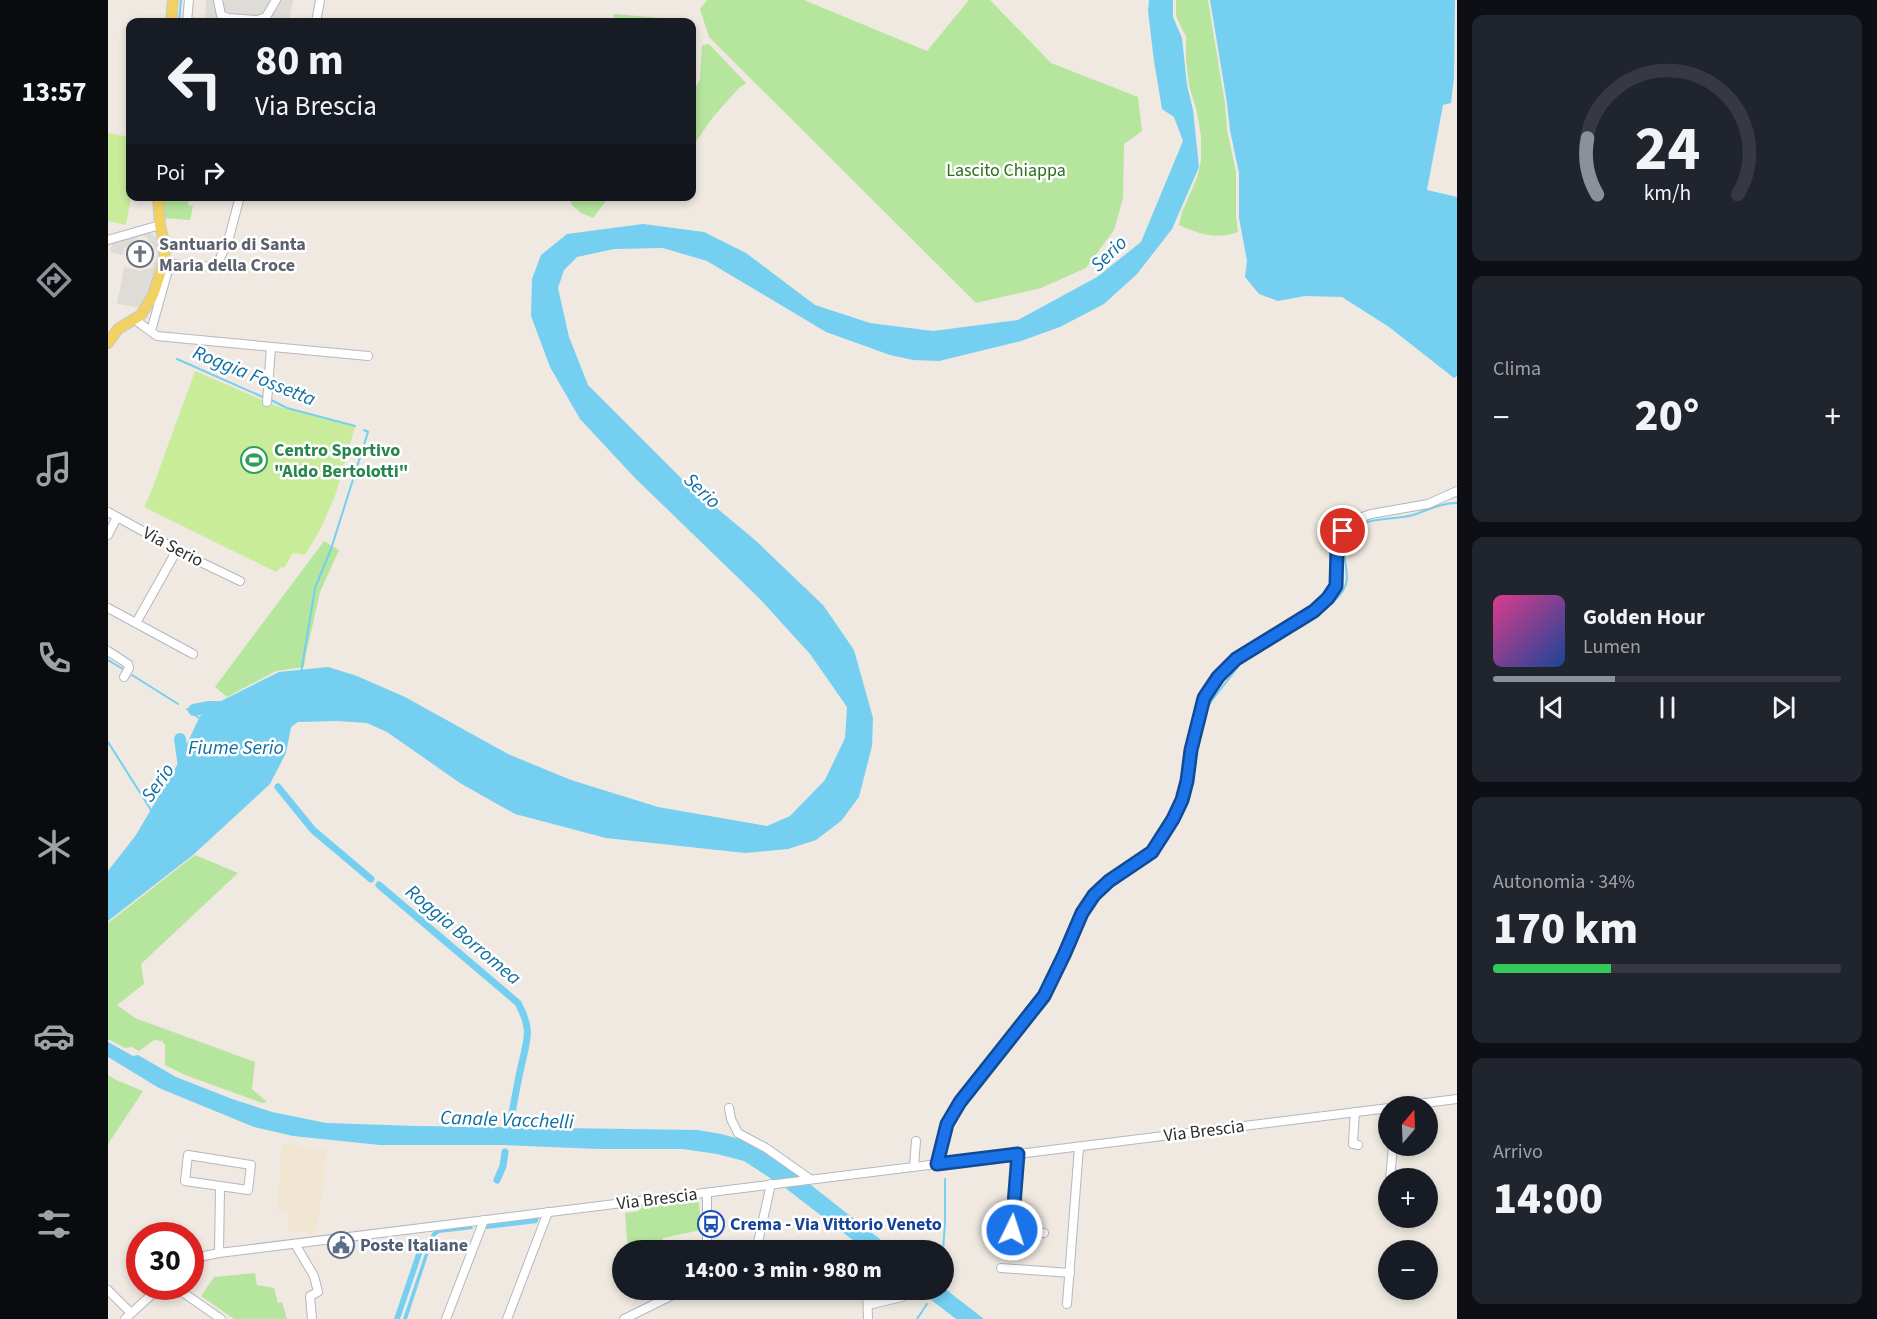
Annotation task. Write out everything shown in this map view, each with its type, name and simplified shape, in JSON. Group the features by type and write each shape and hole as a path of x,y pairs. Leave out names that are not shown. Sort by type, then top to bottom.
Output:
{"main road":[{"path":"171,18 173,0"},
{"path":"108,343 118,329 152,307 164,262 165,247 158,201"}],"street":[{"path":"187,18 189,0"},
{"path":"218,0 221,15 228,18"},
{"path":"264,18 276,0"},
{"path":"317,18 320,0"},
{"path":"151,331 152,307 171,263 196,268 219,264 239,201"},
{"path":"108,240 160,225"},
{"path":"134,319 157,336 368,356"},
{"path":"267,399 272,347"},
{"path":"937,1164 947,1124 960,1102 1044,996 1082,913 1094,895 1109,881 1152,852 1173,819 1182,800 1187,781 1191,750 1204,698 1218,677 1236,659 1314,611 1328,598 1336,586 1337,548 1343,531 1354,520 1371,514 1428,504 1457,491"},
{"name":"Via Serio","path":"108,512 240,581"},
{"path":"108,535 117,517"},
{"path":"136,623 177,550"},
{"path":"108,608 194,654"},
{"path":"108,651 128,664 129,668 124,678"},
{"path":"1438,1101 1457,1099"},
{"path":"729,1108 731,1119 738,1133 766,1148 808,1180"},
{"name":"Via Brescia","path":"204,1258 484,1220 1378,1109"},
{"path":"1355,1112 1353,1144 1358,1145"},
{"path":"914,1166 916,1141"},
{"path":"1067,1304 1079,1147"},
{"path":"1018,1154 1012,1230 1044,1233"},
{"path":"188,1155 251,1165 248,1190 220,1187 185,1181 188,1155"},
{"path":"759,1240 774,1184"},
{"path":"219,1254 220,1187"},
{"path":"707,1193 707,1240"},
{"path":"507,1319 548,1212"},
{"path":"446,1319 484,1220"},
{"path":"295,1244 314,1276 318,1292 310,1296 312,1319"},
{"path":"1000,1268 1070,1273"},
{"path":"108,1290 128,1316 146,1300"},
{"path":"194,1300 221,1319"},
{"path":"624,1319 664,1300"},
{"path":"868,1300 868,1319"},
{"path":"868,1305 889,1300"}],"shaded area":[{"path":"206,0 293,0 290,18 205,18"},
{"path":"148,232 159,239 160,261 146,302 142,308 117,304 124,267 140,271 148,269 153,266 158,254 146,237 141,236 134,240 124,249 123,255 110,252 112,243"},
{"path":"282,1144 326,1150 315,1234 308,1234 308,1230 294,1232 289,1230 287,1210 277,1211"}],"green space":[{"name":"Lascito Chiappa","path":"707,0 804,0 927,51 969,0 990,0 1051,63 1138,97 1142,131 1124,144 1123,198 1114,230 1086,268 1041,288 976,303 709,37 700,9"},
{"path":"1176,0 1208,0 1227,130 1236,172 1238,232 1222,236 1208,235 1179,225 1182,212 1197,178 1201,161 1201,136 1189,85 1186,37 1176,16"},
{"path":"614,14 661,18 614,18"},
{"path":"709,44 746,83 713,117 696,141 696,87 700,79 702,45"},
{"path":"108,133 126,136 126,201 130,201 126,225 108,221"},
{"path":"163,201 189,201 188,205 193,206 190,220 164,218"},
{"path":"571,201 606,201 593,218 581,213 571,204"},
{"name":"Centro Sportivo \"Aldo Bertolotti\"","path":"195,371 276,406 355,427 336,493 322,526 305,555 293,553 284,568 281,567 276,572 144,507"},
{"path":"324,541 339,550 320,592 304,667 276,671 227,697 215,687"},
{"path":"195,855 238,873 141,964 144,984 117,1005 135,1018 255,1062 252,1089 267,1102 262,1103 185,1075 165,1065 165,1045 162,1041 154,1040 139,1051 132,1047 125,1048 108,1039 108,923"},
{"path":"108,1075 143,1091 108,1144"},
{"path":"697,1200 701,1230 662,1240 627,1240 625,1213 639,1211 639,1207 644,1206 644,1209 650,1209 650,1205"},
{"path":"255,1273 257,1285 274,1288 278,1303 282,1302 287,1319 234,1319 204,1298 204,1292 214,1277"}],"water":[{"name":"Fiume Serio","path":"1149,0 1173,0 1173,17 1182,38 1199,167 1172,229 1137,274 1104,304 1060,327 1021,341 939,361 913,360 890,355 826,332 707,261 663,248 614,249 577,257 564,270 558,288 569,337 588,385 683,480 755,540 823,605 854,650 873,718 872,746 859,797 841,821 816,840 788,849 745,853 606,838 515,814 460,783 387,732 367,723 298,722 291,727 286,753 270,784 193,855 108,921 108,871 136,835 177,765 200,716 223,700 279,672 328,667 357,676 405,697 508,754 571,780 658,807 767,826 790,816 825,780 845,738 847,707 810,654 760,599 635,478 580,419 550,367 531,316 532,279 541,255 567,234 643,224 704,232 746,253 815,305 870,323 933,331 1018,320 1097,277 1141,242 1183,141 1174,117 1162,109 1148,11"},
{"path":"1210,0 1455,0 1454,78 1451,103 1443,105 1427,190 1457,197 1457,376 1454,378 1389,327 1342,297 1305,296 1278,301 1259,294 1245,277 1247,261 1239,218 1239,173"},
{"path":"108,1042 133,1056 138,1055 176,1077 232,1099 272,1112 326,1123 698,1130 721,1134 743,1140 758,1148 802,1178 881,1240 853,1240 784,1187 744,1161 717,1154 683,1149 380,1145 293,1136 254,1127 159,1088 108,1057"},
{"path":"539,1218 537,1223 486,1229 487,1224"},
{"path":"472,1226 473,1229 439,1233 434,1237 407,1319 403,1319 432,1233 437,1230"},
{"path":"418,1248 424,1248 400,1319 394,1319"},
{"path":"954,1296 984,1319 956,1319 931,1300 954,1300"}],"waterway":[{"name":"Roggia Fossetta","path":"179,18 181,0"},
{"name":"Roggia Fossetta","path":"177,359 265,398"},
{"name":"Roggia Fossetta","path":"271,400 287,408 355,426"},
{"name":"Roggia Fossetta","path":"301,673 315,588 331,549 368,432 364,430"},
{"path":"1278,638 1327,608 1342,592 1347,579 1344,544 1351,531 1366,522 1405,517 1440,505 1457,503"},
{"path":"1204,713 1245,658"},
{"path":"108,660 123,669"},
{"path":"132,675 178,704"},
{"path":"194,710 226,707"},
{"path":"187,709 199,718"},
{"name":"Serio","path":"180,739 184,767"},
{"path":"974,1092 1042,1007 1071,951 1080,927 1093,906 1109,888 1151,860 1168,839 1190,796 1198,739"},
{"name":"Serio","path":"108,742 151,810"},
{"path":"278,787 313,830 371,879"},
{"name":"Roggia Borromea","path":"379,885 518,1003 526,1021 527,1042 511,1119"},
{"path":"945,1158 945,1149 954,1120"},
{"name":"Roggia Borromea","path":"497,1180 503,1166 505,1152"},
{"path":"944,1240 945,1179"},
{"path":"917,1319 927,1304"}],"place":[{"name":"Santuario di Santa Maria della Croce","path":"140,254"},
{"name":"Centro Sportivo \"Aldo Bertolotti\"","path":"254,460"},
{"name":"Crema - Via Vittorio Veneto","path":"711,1224"},
{"name":"Poste Italiane","path":"341,1245"}],"route":[{"path":"1012,1230 1018,1154 937,1164 947,1124 960,1102 1044,996 1082,913 1094,895 1109,881 1152,852 1173,819 1182,800 1187,781 1191,750 1204,698 1218,677 1236,659 1314,611 1328,598 1336,586 1337,548 1343,531"}],"water label":[{"name":"Canale Vacchelli","path":"507,1120"}]}
